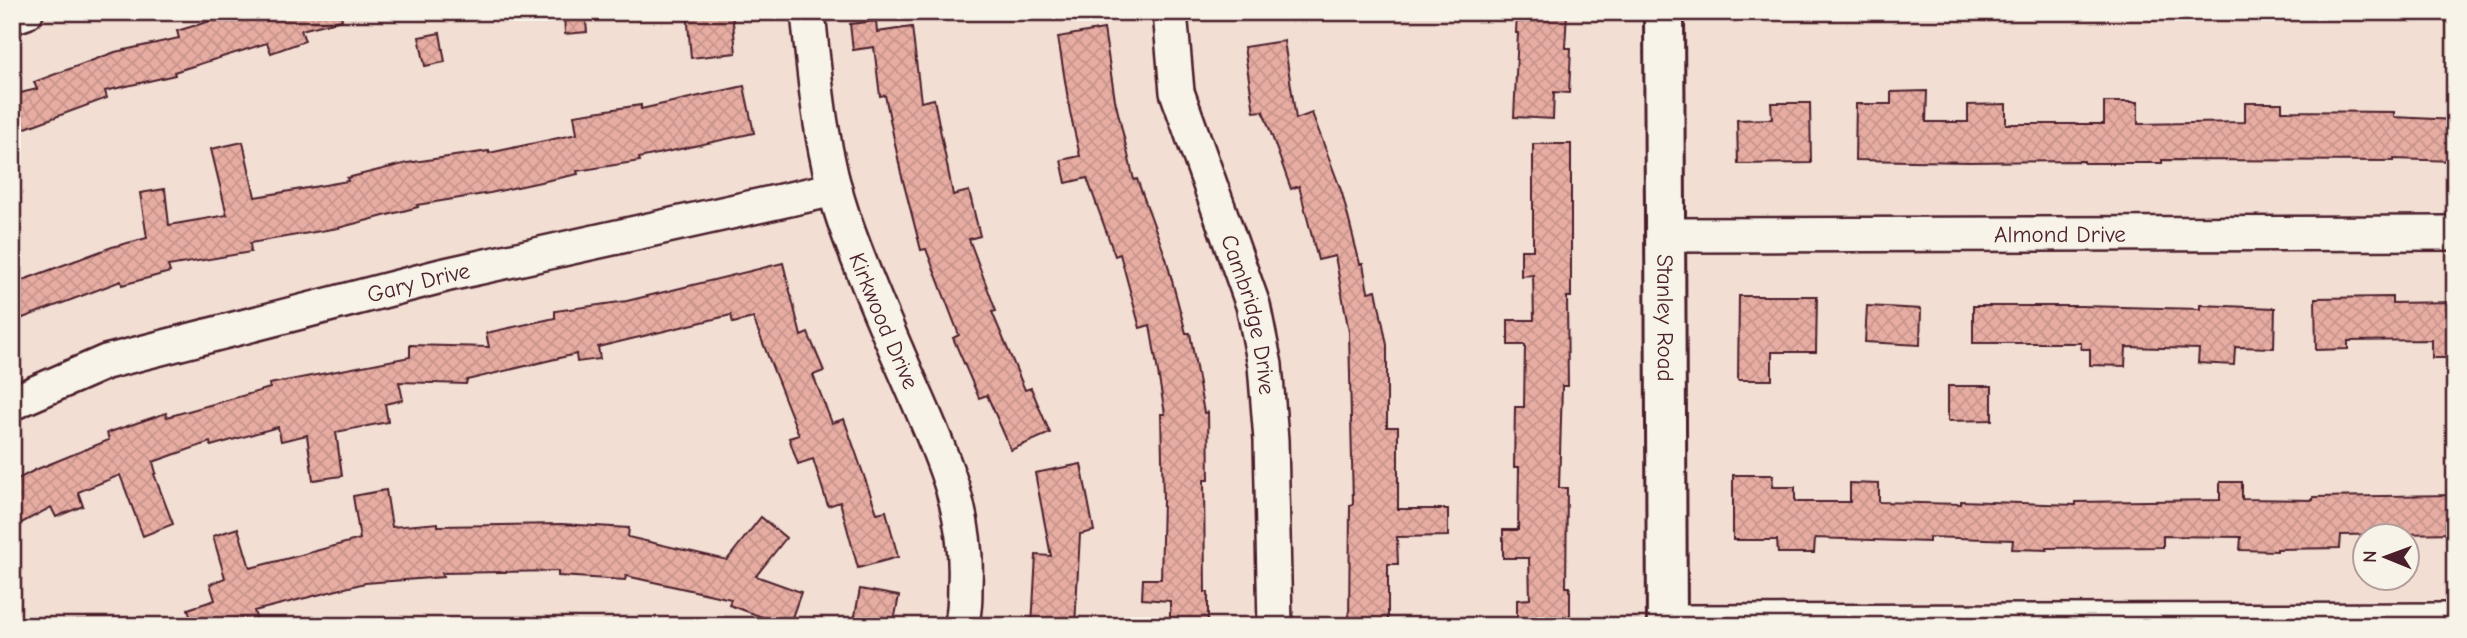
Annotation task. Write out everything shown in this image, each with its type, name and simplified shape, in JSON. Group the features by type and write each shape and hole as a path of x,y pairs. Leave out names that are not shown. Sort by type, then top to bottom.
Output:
{"street":[{"path":"12,17 26,12"},
{"name":"Kirkwood Drive","path":"808,12 822,127 835,189 864,274 947,468 961,512 966,578 961,626"},
{"name":"Cambridge Drive","path":"1170,12 1177,92 1253,305 1265,365 1272,440 1275,626"},
{"name":"Stanley Road","path":"1664,12 1667,624"},
{"name":"Gary Drive","path":"12,403 106,362 445,275 835,189"},
{"name":"Almond Drive","path":"1666,235 2455,233"},
{"path":"1667,624 2455,620"}],"building":[{"path":"240,12 341,12 342,20 301,30 305,41 271,53 267,43 174,72 175,75 105,91 107,98 12,133 12,95 37,89 34,82 115,52 179,38 177,31"},
{"path":"564,12 585,12 587,32 565,34"},
{"path":"687,12 732,12 736,53 691,58"},
{"path":"1517,12 1567,12 1565,48 1571,48 1569,93 1554,92 1553,119 1514,117"},
{"path":"876,21 877,32 912,27 921,102 934,99 953,195 969,191 980,236 969,239 996,311 992,312 1025,390 1031,388 1050,433 1011,450 987,395 979,398 953,338 959,335 926,249 921,250 885,95 880,96 874,47 853,50 850,24"},
{"path":"1104,29 1115,100 1134,180 1137,179 1166,258 1186,333 1190,333 1204,413 1208,412 1209,480 1204,480 1208,626 1170,626 1170,601 1142,599 1143,579 1161,579 1161,414 1165,414 1150,325 1140,328 1120,254 1115,256 1087,178 1066,183 1061,160 1080,156 1058,37"},
{"path":"440,33 445,62 425,66 419,37"},
{"path":"1284,41 1296,119 1312,113 1342,193 1360,264 1363,264 1368,292 1376,290 1387,345 1387,427 1398,427 1398,509 1448,509 1448,536 1397,537 1398,564 1388,564 1388,626 1349,626 1350,505 1353,504 1349,332 1335,256 1318,260 1299,186 1291,189 1263,111 1254,112 1244,47"},
{"path":"744,86 754,133 639,158 640,161 577,171 578,174 490,193 417,205 418,207 338,228 250,243 251,252 168,266 170,272 122,285 121,281 12,322 12,284 112,247 147,238 140,193 165,189 169,225 227,215 211,149 243,142 255,197 348,181 347,178 407,163 489,153 577,134 574,115 641,105 641,109"},
{"path":"1927,91 1926,122 1968,122 1968,105 2006,104 2006,124 2104,124 2104,102 2138,102 2138,124 2245,122 2245,103 2282,103 2282,111 2394,112 2394,117 2455,120 2455,161 2162,160 2162,163 2084,163 1855,160 1856,104 1891,104 1891,92"},
{"path":"1771,103 1810,103 1811,163 1738,164 1737,120 1772,119"},
{"path":"1533,144 1571,144 1571,297 1567,297 1568,386 1562,386 1559,488 1567,488 1566,587 1570,587 1570,626 1517,626 1517,600 1530,599 1529,558 1503,558 1503,530 1518,530 1519,467 1514,467 1515,407 1524,407 1525,345 1508,345 1508,320 1534,320 1533,275 1521,276 1521,250 1533,250"},
{"path":"783,263 801,336 808,333 824,371 813,375 832,423 844,419 877,513 886,511 898,557 858,568 840,502 828,506 813,459 798,464 789,438 799,435 753,318 733,323 731,315 598,347 600,359 577,362 576,354 467,380 466,384 399,382 403,400 385,404 388,422 336,432 342,476 313,480 307,435 281,441 278,427 211,446 210,442 153,462 154,474 173,524 143,536 120,475 78,492 83,506 56,517 51,507 12,528 12,482 109,440 107,433 166,413 167,417 270,388 269,384 410,357 410,345 489,347 486,333 555,318 555,311 627,301"},
{"path":"1739,296 1817,296 1816,352 1772,352 1772,380 1738,380"},
{"path":"2392,297 2392,303 2455,302 2455,358 2432,358 2432,340 2348,341 2348,349 2316,350 2315,298"},
{"path":"2200,305 2275,308 2274,348 2235,347 2234,365 2198,363 2199,349 2126,347 2125,366 2090,365 2090,349 2081,349 2081,343 1973,343 1973,306 2200,309"},
{"path":"1867,306 1921,309 1920,345 1865,342"},
{"path":"1948,386 1992,386 1992,420 1948,421"},
{"path":"1081,464 1094,531 1080,534 1075,626 1032,626 1036,555 1051,556 1035,473"},
{"path":"1733,475 1773,475 1772,487 1795,487 1795,502 1850,502 1850,483 1879,484 1879,502 1961,504 1961,501 2076,505 2076,502 2220,500 2220,482 2242,482 2242,499 2313,500 2313,497 2455,495 2455,533 2422,534 2422,522 2352,522 2352,535 2341,535 2340,548 2240,550 2241,537 2163,536 2163,547 2047,550 2012,549 2013,540 1929,537 1929,542 1815,538 1814,553 1778,553 1777,540 1733,540"},
{"path":"386,490 392,527 438,523 438,526 561,524 629,528 628,537 727,560 761,517 786,538 756,576 801,592 787,626 729,605 731,599 626,576 625,580 558,576 558,571 442,573 443,577 365,583 254,611 259,626 193,626 188,609 215,600 210,584 225,578 213,536 238,528 250,568 301,555 360,539 353,496"},
{"path":"860,589 899,596 893,626 853,626"}]}
